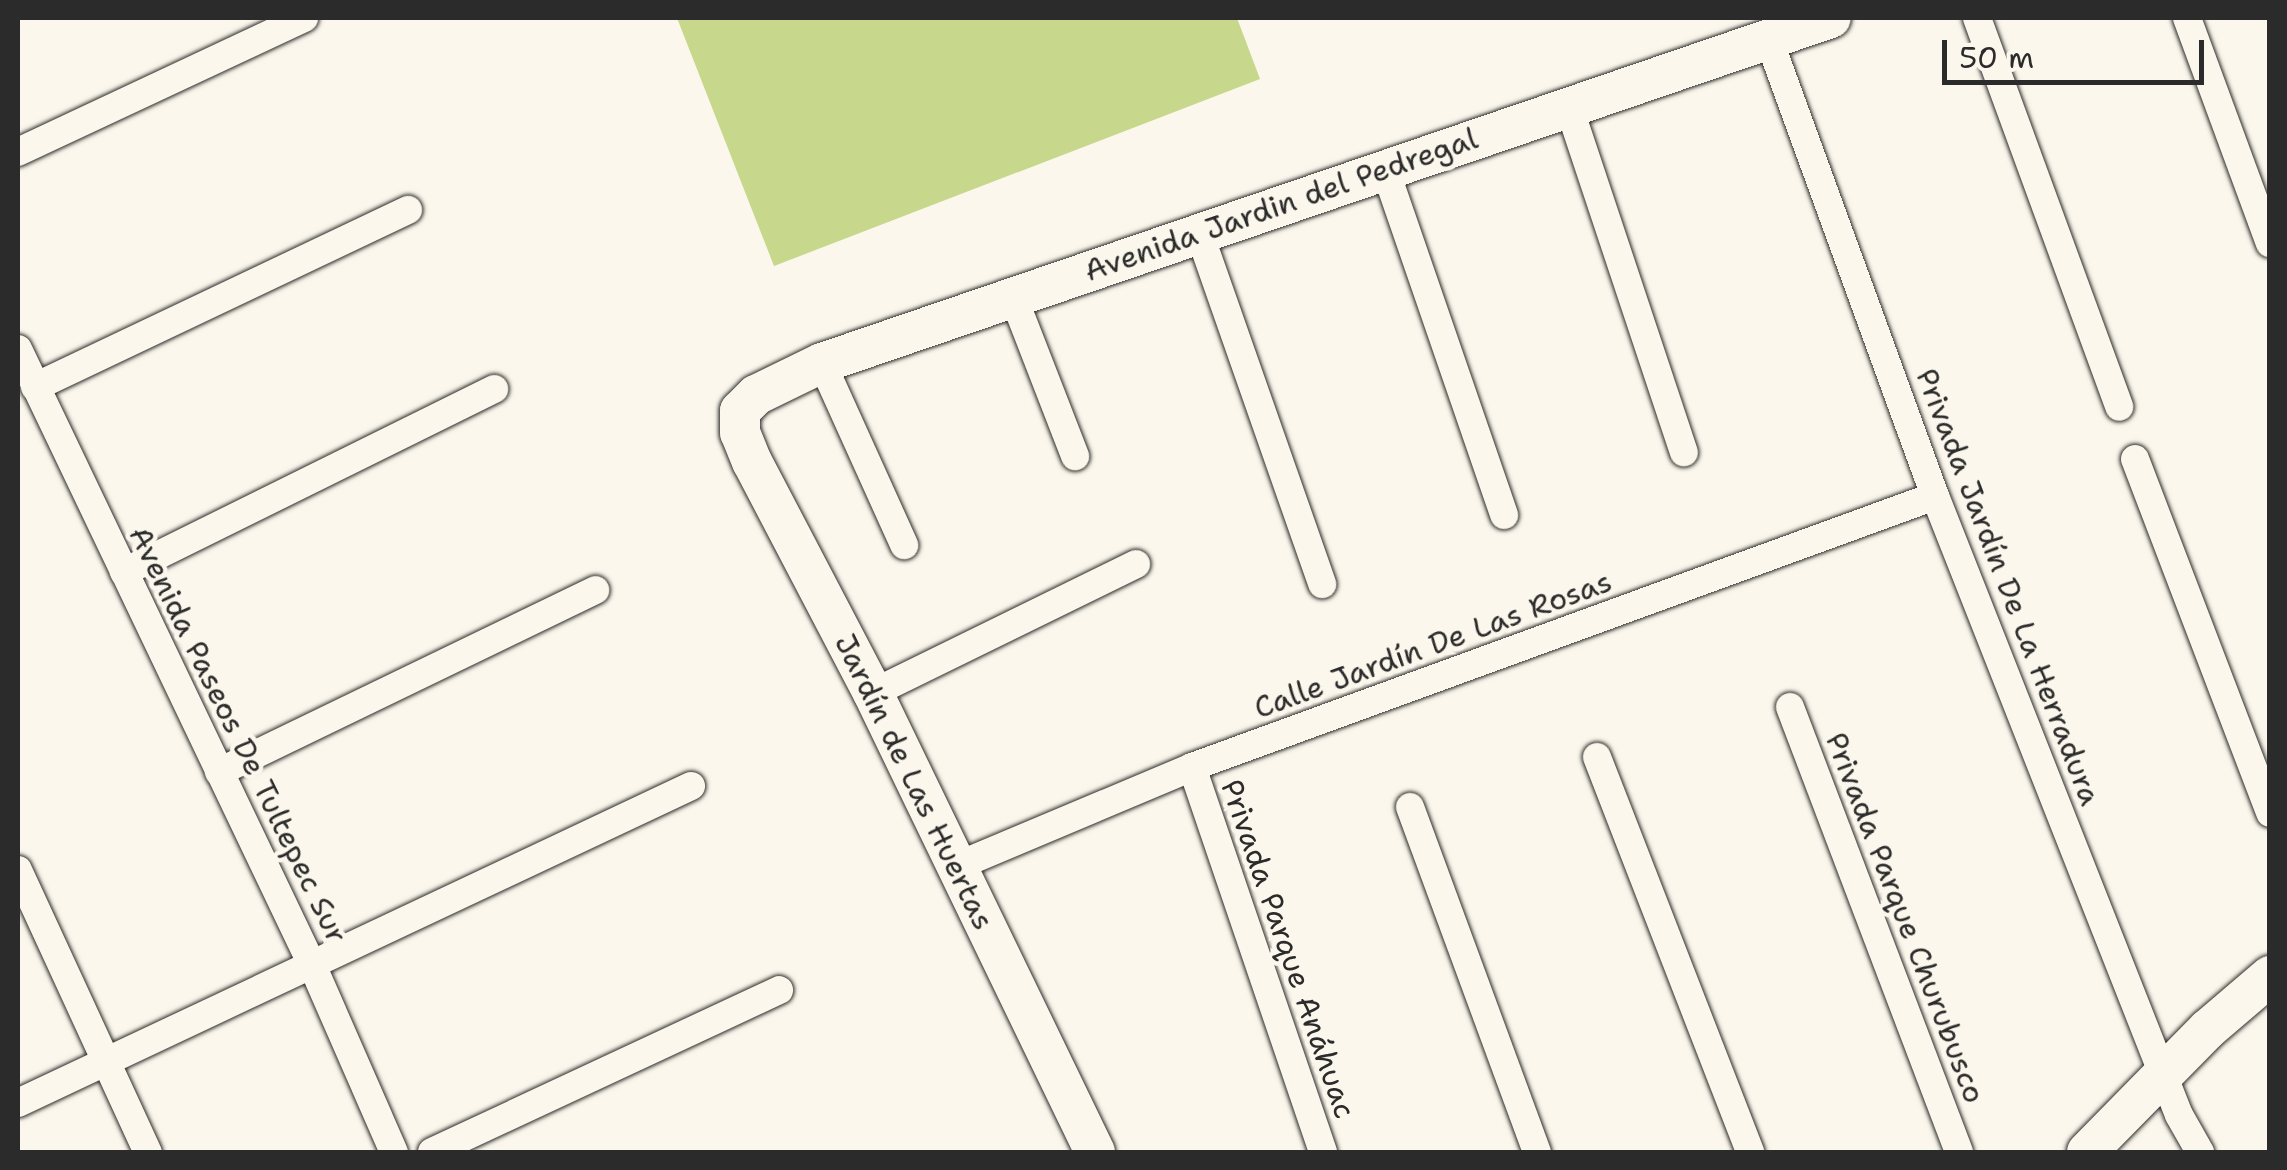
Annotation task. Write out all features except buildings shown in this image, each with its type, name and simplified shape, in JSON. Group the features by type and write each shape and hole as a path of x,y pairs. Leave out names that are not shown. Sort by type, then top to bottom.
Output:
{"street":[{"path":"18,152 304,18"},
{"name":"Avenida Jardin del Pedregal","path":"740,411 756,395 822,364 1831,18"},
{"path":"1977,18 2119,407"},
{"path":"2188,18 2270,243"},
{"name":"Privada Jardín De La Herradura","path":"1769,40 1935,496 2164,1077 2200,1152"},
{"path":"1569,107 1684,452"},
{"path":"1385,169 1504,515"},
{"path":"35,386 408,210"},
{"path":"1200,235 1322,584"},
{"path":"1014,296 1075,456"},
{"name":"Avenida Paseos De Tultepec Sur","path":"18,349 312,966 394,1152"},
{"path":"822,364 904,545"},
{"path":"124,572 494,388"},
{"name":"Jardín de Las Huertas","path":"740,411 740,433 752,462 872,693 1095,1152"},
{"path":"2135,459 2270,814"},
{"name":"Calle Jardín De Las Rosas","path":"957,866 1192,767 1935,496"},
{"path":"872,693 1136,564"},
{"path":"220,772 595,590"},
{"name":"Privada Parque Churubusco","path":"1790,708 1959,1152"},
{"path":"1597,757 1750,1152"},
{"name":"Privada Parque Anáhuac","path":"1192,767 1323,1152"},
{"path":"18,1103 692,786"},
{"path":"1410,807 1537,1152"},
{"path":"18,870 148,1152"},
{"path":"2087,1152 2208,1029 2270,976"},
{"path":"432,1152 779,990"}],"green space":[{"path":"677,18 1237,18 1260,79 774,266"}]}
